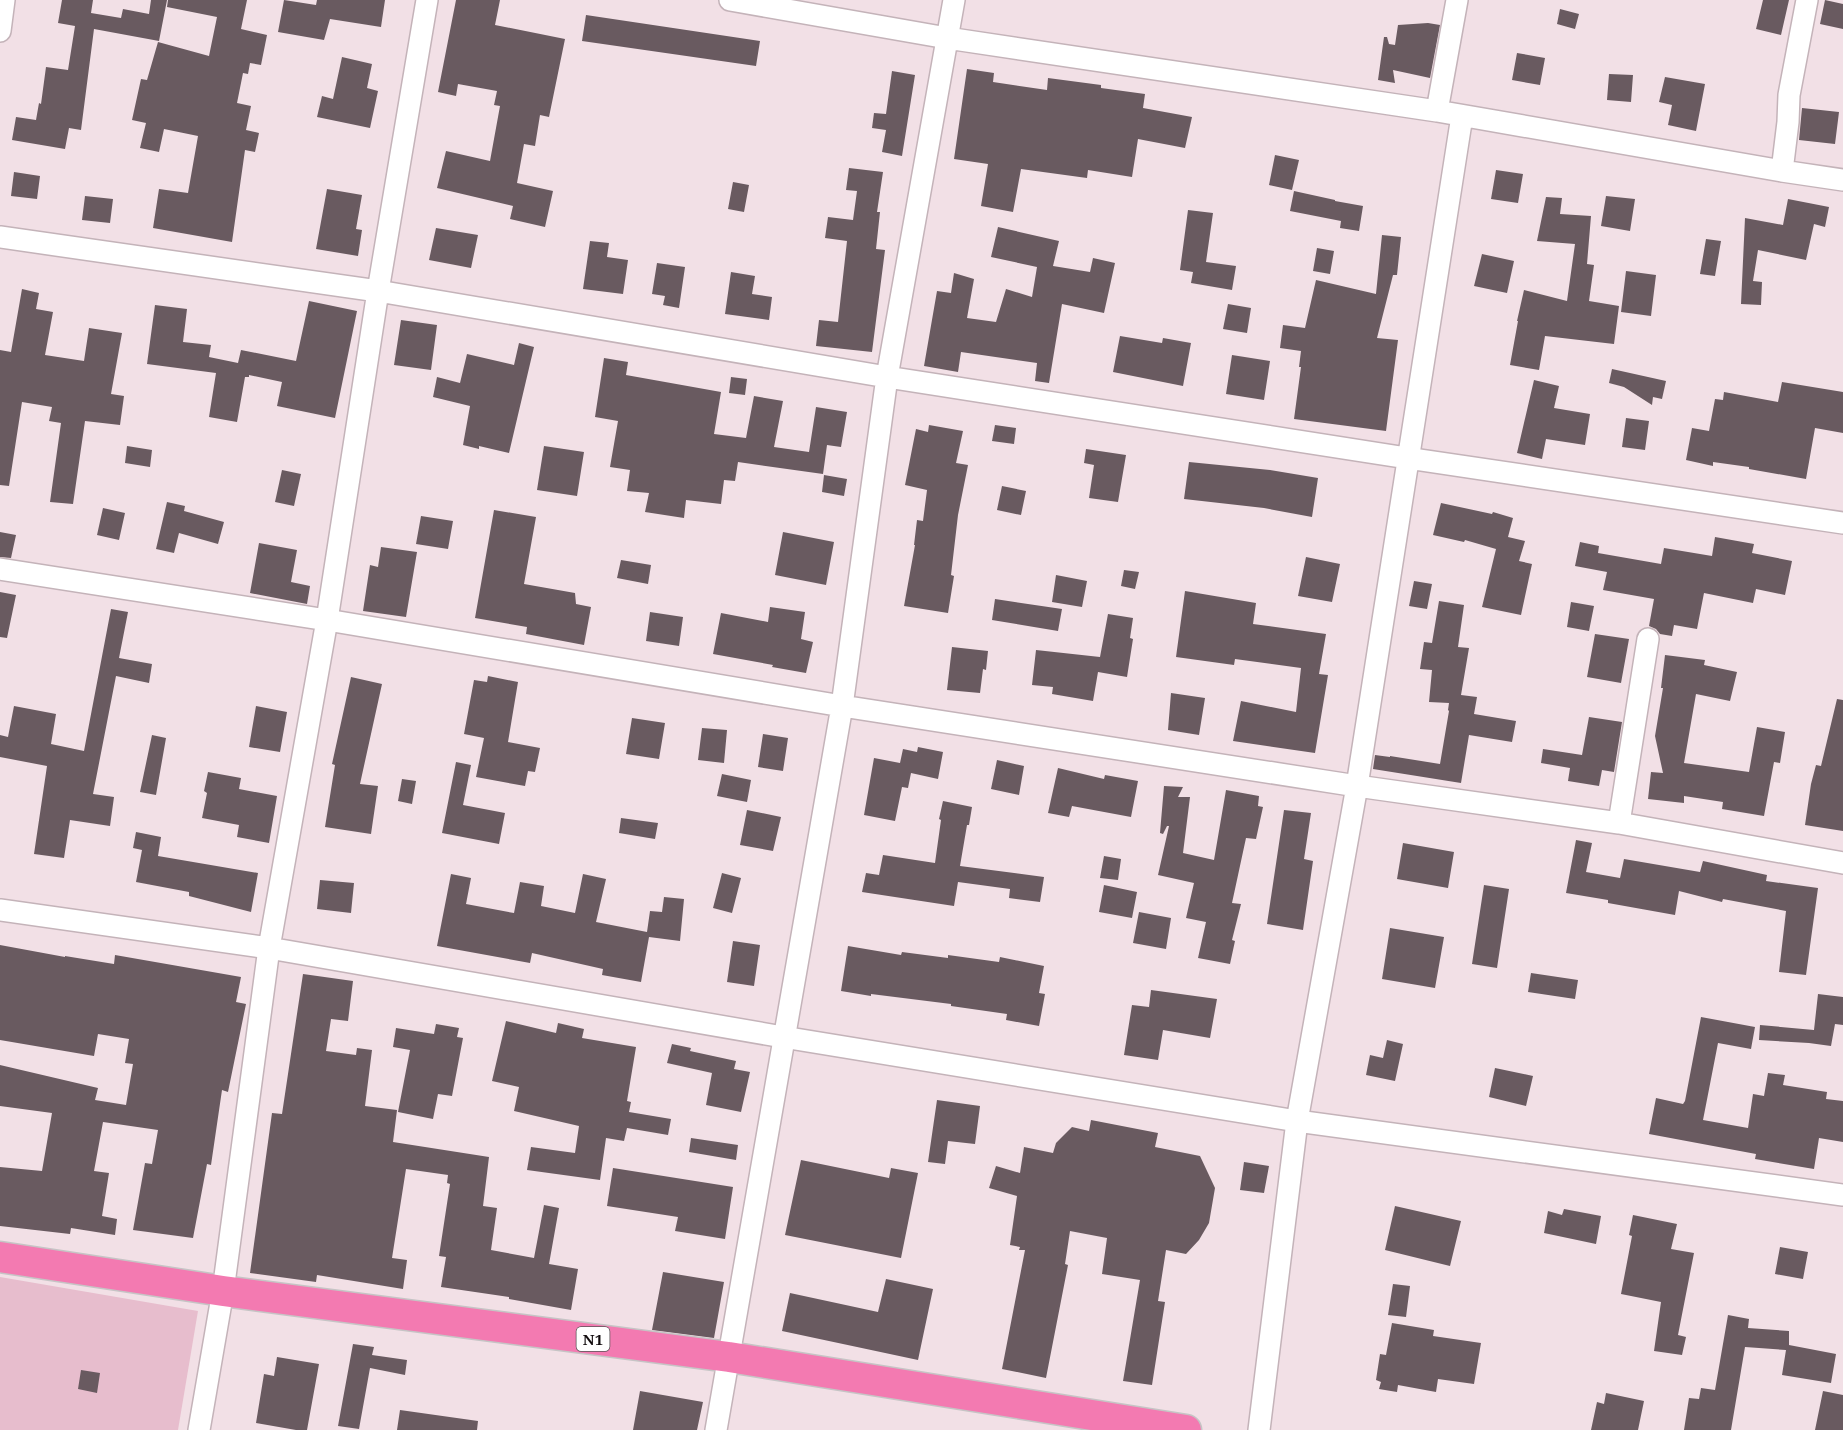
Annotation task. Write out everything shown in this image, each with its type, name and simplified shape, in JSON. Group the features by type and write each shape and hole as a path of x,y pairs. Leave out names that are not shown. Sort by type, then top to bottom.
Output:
{"highway":[{"name":"N1","path":"0,1257 223,1292 729,1357 1186,1430"}],"street":[{"path":"0,32 4,0"},
{"path":"199,1430 223,1292 269,948 327,620 378,291 427,0"},
{"path":"730,0 947,38 1437,111 1843,180"},
{"path":"716,1430 842,706 887,376 954,0"},
{"path":"1437,111 1457,0"},
{"path":"1782,171 1789,95 1807,0"},
{"path":"1259,1430 1297,1121 1358,786 1407,458 1462,116"},
{"path":"0,237 378,291 887,376 1407,458 1843,523"},
{"path":"0,569 327,620 842,706 1358,786 1619,823 1843,864"},
{"path":"1619,823 1648,639"},
{"path":"0,910 269,948 783,1037 1297,1121 1843,1195"}],"shaded area":[{"path":"0,1277 198,1311 178,1430 0,1430"}],"building":[{"path":"62,0 93,0 91,13 121,18 123,9 149,14 151,0 167,0 159,41 94,29 81,130 69,128 65,149 12,140 16,117 36,120 39,103 41,104 46,67 68,70 75,26 58,23"},
{"path":"168,0 247,0 241,29 267,35 261,65 250,63 248,74 243,73 237,103 251,106 246,130 259,133 255,152 245,150 232,242 153,228 159,189 188,193 198,136 164,129 159,152 140,148 146,123 132,120 141,79 147,80 158,42 209,56 217,17 167,7"},
{"path":"284,0 316,5 317,0 385,0 381,27 330,19 324,40 278,32"},
{"path":"456,0 500,0 495,25 565,39 549,117 540,115 535,146 524,144 517,183 553,191 545,227 510,219 513,206 437,188 446,151 490,161 500,106 494,105 497,91 458,84 456,96 438,92"},
{"path":"1763,0 1789,0 1781,35 1756,29"},
{"path":"1825,0 1843,4 1843,29 1820,24"},
{"path":"1560,9 1579,14 1575,29 1557,24"},
{"path":"586,15 760,41 756,66 582,41"},
{"path":"1428,23 1440,25 1430,78 1393,70 1395,83 1378,80 1384,37 1387,37 1389,44 1395,45 1398,25"},
{"path":"1517,53 1545,58 1540,85 1512,80"},
{"path":"342,57 372,64 367,88 378,91 370,128 317,117 322,96 333,99"},
{"path":"967,69 994,73 993,82 1047,90 1048,78 1145,94 1143,108 1192,117 1185,148 1138,139 1132,177 1088,170 1087,178 1021,169 1013,212 981,206 988,164 954,159"},
{"path":"892,71 915,75 902,156 882,152 886,130 872,128 874,113 886,114"},
{"path":"1609,74 1633,75 1631,102 1607,100"},
{"path":"1665,77 1705,84 1696,131 1668,125 1672,105 1659,102"},
{"path":"1802,108 1839,112 1835,144 1799,140"},
{"path":"1275,155 1299,160 1292,190 1269,185"},
{"path":"849,168 883,172 877,212 880,212 876,249 885,250 872,352 816,346 819,320 838,322 847,241 825,238 828,217 853,220 857,191 846,190"},
{"path":"1496,170 1523,174 1518,203 1491,199"},
{"path":"14,172 40,176 37,199 11,196"},
{"path":"733,182 749,185 744,212 728,209"},
{"path":"327,189 362,195 356,229 362,230 358,256 316,249"},
{"path":"1294,191 1363,206 1359,231 1340,228 1341,221 1290,211"},
{"path":"85,196 113,199 110,223 82,220"},
{"path":"1606,196 1635,199 1630,231 1601,226"},
{"path":"1546,197 1562,198 1560,214 1591,216 1587,264 1594,265 1589,301 1619,306 1614,344 1545,336 1539,370 1510,365 1524,290 1567,301 1575,244 1537,241"},
{"path":"1788,199 1829,207 1825,227 1814,224 1806,260 1758,250 1753,281 1762,282 1761,305 1741,304 1745,218 1783,225"},
{"path":"1188,210 1213,213 1206,262 1236,266 1232,290 1191,283 1193,272 1180,270"},
{"path":"998,227 1059,241 1053,266 1090,272 1093,258 1115,263 1104,313 1062,304 1049,383 1035,381 1037,363 961,352 958,372 924,366 937,291 951,293 954,273 974,279 967,318 996,322 1006,289 1032,297 1037,267 991,257"},
{"path":"436,228 478,235 471,268 429,260"},
{"path":"1382,235 1401,237 1397,275 1393,275 1377,338 1398,340 1386,431 1294,419 1301,351 1280,348 1283,325 1305,328 1316,280 1376,294"},
{"path":"1706,239 1721,241 1715,276 1700,274"},
{"path":"590,241 609,243 607,257 628,260 623,294 583,289"},
{"path":"1317,248 1334,251 1330,274 1313,271"},
{"path":"1482,254 1514,261 1507,293 1474,286"},
{"path":"657,263 685,267 679,308 663,305 665,296 652,294"},
{"path":"1626,271 1656,275 1651,316 1621,312"},
{"path":"731,272 755,276 752,294 772,297 769,320 725,314"},
{"path":"22,289 39,293 36,309 53,312 45,355 84,361 89,328 122,333 111,394 124,396 120,425 85,421 73,504 50,502 61,423 49,421 52,407 22,402 9,486 0,485 0,350 11,352"},
{"path":"309,301 357,311 335,418 277,406 282,382 249,375 245,377 237,422 209,417 216,373 147,364 155,305 187,309 183,342 211,345 209,357 238,363 241,350 296,361"},
{"path":"1228,304 1251,308 1247,333 1223,329"},
{"path":"401,320 437,325 431,370 394,365"},
{"path":"1120,336 1162,343 1163,338 1191,343 1183,386 1113,372"},
{"path":"519,343 534,347 509,453 463,445 470,406 433,397 437,377 460,383 467,354 514,365"},
{"path":"1232,355 1270,361 1264,400 1226,394"},
{"path":"604,358 628,362 626,375 721,392 714,434 746,438 754,396 783,401 774,447 809,452 816,407 847,412 841,447 827,445 823,474 738,462 735,481 724,480 721,504 686,500 684,518 645,512 649,493 627,491 630,470 610,467 618,421 595,417"},
{"path":"1612,369 1666,381 1662,399 1653,397 1652,405 1624,387 1609,383"},
{"path":"731,377 747,379 745,395 729,393"},
{"path":"1534,380 1559,386 1554,408 1590,414 1585,445 1546,439 1542,459 1517,453"},
{"path":"1782,382 1843,392 1843,433 1815,428 1806,479 1749,469 1749,467 1713,462 1713,466 1686,460 1692,428 1709,431 1715,399 1723,400 1724,392 1778,402"},
{"path":"1626,418 1649,421 1645,450 1622,447"},
{"path":"929,425 963,431 956,463 968,465 958,515 951,575 954,576 948,613 904,606 917,520 923,521 927,490 905,485 916,429 928,432"},
{"path":"995,425 1016,428 1014,444 992,441"},
{"path":"127,446 152,450 150,467 125,463"},
{"path":"544,446 584,452 577,496 537,490"},
{"path":"1086,449 1126,455 1118,502 1089,498 1094,465 1084,463"},
{"path":"1189,462 1270,470 1318,478 1312,517 1264,508 1184,499"},
{"path":"282,470 301,474 294,506 275,502"},
{"path":"824,475 847,479 844,496 822,492"},
{"path":"1002,486 1026,491 1021,515 997,510"},
{"path":"167,502 185,506 184,511 224,522 218,544 179,533 174,553 156,549"},
{"path":"1441,503 1513,518 1508,537 1525,541 1519,561 1532,564 1521,615 1482,607 1496,549 1465,540 1464,542 1433,535"},
{"path":"103,508 125,513 119,540 97,535"},
{"path":"494,510 536,517 524,584 575,593 576,604 591,607 584,645 526,634 527,627 475,618"},
{"path":"421,516 453,521 448,549 416,544"},
{"path":"0,532 16,535 11,558 0,557"},
{"path":"783,532 834,542 826,585 775,575"},
{"path":"1715,537 1754,544 1752,553 1792,561 1785,595 1756,589 1753,603 1704,593 1697,629 1674,625 1672,636 1660,634 1649,626 1654,599 1603,590 1607,572 1575,566 1580,542 1599,546 1598,553 1661,564 1664,548 1712,556"},
{"path":"259,543 297,550 291,582 310,586 307,604 250,593"},
{"path":"381,547 417,552 406,617 363,611 370,565 378,567"},
{"path":"1306,557 1340,564 1332,602 1298,596"},
{"path":"621,560 651,565 648,584 617,578"},
{"path":"1124,570 1139,572 1135,589 1121,586"},
{"path":"1056,575 1087,581 1082,607 1052,602"},
{"path":"1414,581 1432,584 1427,609 1409,606"},
{"path":"1185,591 1256,603 1253,624 1326,634 1319,674 1328,675 1315,753 1233,741 1241,701 1296,712 1301,668 1235,659 1234,665 1176,657"},
{"path":"0,592 16,595 7,638 0,637"},
{"path":"995,599 1062,609 1058,631 992,620"},
{"path":"1439,601 1464,605 1458,647 1469,648 1461,695 1477,697 1474,714 1516,721 1512,742 1469,735 1461,783 1373,769 1375,755 1440,764 1449,703 1429,702 1432,670 1420,669 1424,642 1432,643"},
{"path":"1571,602 1594,606 1589,631 1567,627"},
{"path":"770,607 805,612 801,639 813,642 806,673 713,654 721,613 768,622"},
{"path":"111,609 128,612 119,658 152,664 149,683 116,676 93,794 114,797 110,826 70,820 64,858 34,854 47,766 0,757 0,735 8,737 14,706 56,714 51,744 84,751"},
{"path":"650,612 683,617 679,646 646,641"},
{"path":"1108,614 1133,618 1130,638 1133,639 1127,677 1098,672 1093,701 1052,694 1053,687 1032,685 1036,650 1100,657"},
{"path":"1595,634 1629,639 1621,683 1587,677"},
{"path":"952,647 988,651 980,693 947,690"},
{"path":"1665,655 1705,660 1704,665 1737,672 1730,701 1696,694 1684,763 1749,772 1757,727 1785,732 1780,763 1774,762 1764,816 1722,809 1723,802 1684,796 1684,803 1648,799 1651,772 1663,773 1655,736 1663,688 1661,688"},
{"path":"488,676 518,682 508,742 540,748 535,772 528,771 525,786 476,777 484,738 464,734 474,680 487,682"},
{"path":"351,677 382,684 360,784 378,786 371,834 325,827 335,765 332,764"},
{"path":"1171,693 1205,698 1199,735 1168,730"},
{"path":"1837,699 1843,700 1843,831 1805,825 1811,784 1816,765 1821,766"},
{"path":"256,706 287,712 280,752 249,747"},
{"path":"1589,717 1622,722 1614,772 1602,770 1599,786 1568,781 1570,768 1541,763 1543,749 1582,755"},
{"path":"632,718 665,723 659,759 626,754"},
{"path":"702,728 727,730 724,763 698,760"},
{"path":"763,734 788,738 783,771 758,767"},
{"path":"152,735 166,738 156,795 140,792"},
{"path":"918,747 943,752 938,779 911,773 908,788 902,787 895,821 864,815 874,758 900,763 903,749 917,752"},
{"path":"997,760 1024,766 1019,795 991,789"},
{"path":"456,762 471,765 463,805 505,813 499,844 442,833"},
{"path":"1058,768 1104,779 1105,775 1138,781 1131,817 1072,806 1069,817 1048,813"},
{"path":"208,772 241,778 239,789 277,796 269,843 237,837 239,825 202,818"},
{"path":"722,774 751,780 747,802 717,796"},
{"path":"402,779 416,781 412,804 398,801"},
{"path":"1164,786 1183,787 1178,797 1190,797 1183,853 1214,860 1226,790 1259,796 1258,806 1263,807 1256,839 1246,838 1232,903 1241,904 1232,940 1235,941 1230,964 1198,958 1206,922 1186,918 1194,883 1158,875 1169,826 1163,834 1160,833"},
{"path":"943,801 972,807 960,866 1044,877 1040,902 1009,898 1010,889 958,882 954,906 862,892 866,873 879,875 883,855 935,863"},
{"path":"747,810 781,817 773,851 740,845"},
{"path":"1284,810 1311,813 1304,859 1313,861 1303,930 1267,924"},
{"path":"621,818 658,823 655,839 619,833"},
{"path":"136,832 161,837 158,856 258,873 251,912 189,896 189,892 136,882 142,850 133,848"},
{"path":"1576,840 1592,843 1586,872 1620,878 1624,859 1700,872 1703,861 1767,875 1766,881 1818,888 1806,975 1779,972 1786,911 1723,899 1722,902 1679,891 1675,915 1566,893"},
{"path":"1403,843 1454,852 1448,888 1397,879"},
{"path":"1104,856 1121,859 1118,880 1100,878"},
{"path":"722,873 741,878 732,913 713,908"},
{"path":"451,874 471,878 466,904 514,913 520,882 544,886 541,906 575,913 583,874 606,879 596,922 647,932 650,911 662,912 664,897 684,899 680,941 649,937 641,982 602,975 603,969 532,953 530,963 437,946"},
{"path":"320,880 354,883 351,913 317,909"},
{"path":"1104,885 1137,892 1132,918 1099,912"},
{"path":"1484,885 1509,889 1497,968 1472,964"},
{"path":"1139,912 1171,918 1166,949 1133,943"},
{"path":"1390,928 1444,937 1435,988 1382,979"},
{"path":"733,941 760,945 754,986 727,982"},
{"path":"0,945 114,964 115,955 241,977 236,1002 246,1004 228,1092 222,1090 211,1165 207,1164 193,1238 133,1230 145,1163 152,1164 158,1130 103,1122 94,1171 109,1173 102,1216 117,1219 115,1235 71,1228 70,1234 0,1226 0,1167 42,1171 52,1113 0,1106 0,1065 98,1088 95,1100 126,1105 133,1064 125,1063 129,1039 98,1034 94,1056 0,1040"},
{"path":"848,946 901,955 902,952 948,958 948,955 999,962 1000,957 1044,966 1039,993 1045,994 1039,1026 1006,1020 1007,1014 951,1006 951,1004 841,991"},
{"path":"1531,973 1578,980 1575,999 1528,992"},
{"path":"303,974 353,981 348,1021 331,1019 326,1051 356,1055 357,1048 372,1050 365,1106 397,1110 393,1142 489,1157 483,1206 497,1208 491,1250 534,1258 544,1205 559,1208 549,1264 578,1269 571,1310 509,1299 509,1297 441,1287 446,1257 439,1256 450,1184 447,1183 448,1175 406,1169 392,1258 407,1260 403,1289 317,1275 316,1282 250,1273 272,1113 282,1114"},
{"path":"1151,990 1217,999 1210,1038 1163,1030 1158,1060 1124,1055 1132,1005 1149,1007"},
{"path":"1818,994 1843,997 1843,1025 1835,1024 1831,1046 1759,1040 1760,1025 1814,1030"},
{"path":"1701,1017 1755,1027 1751,1049 1718,1043 1703,1120 1748,1128 1753,1094 1764,1096 1768,1073 1785,1075 1783,1085 1827,1092 1826,1099 1843,1101 1843,1142 1819,1138 1814,1169 1755,1159 1756,1154 1649,1134 1656,1098 1683,1104 1685,1101"},
{"path":"506,1021 556,1033 558,1023 584,1029 582,1038 636,1047 627,1101 631,1102 629,1112 671,1119 668,1135 627,1128 624,1141 606,1138 600,1180 527,1170 531,1147 575,1153 579,1126 514,1111 519,1087 492,1081"},
{"path":"436,1024 459,1028 457,1037 463,1038 452,1096 438,1094 433,1119 398,1112 410,1050 393,1047 396,1028 434,1034"},
{"path":"1387,1040 1403,1044 1395,1081 1366,1075 1370,1055 1383,1058"},
{"path":"672,1044 691,1048 690,1051 736,1061 734,1069 750,1072 741,1112 706,1105 712,1073 667,1063"},
{"path":"1495,1068 1533,1076 1526,1106 1489,1097"},
{"path":"937,1100 980,1106 975,1144 948,1141 945,1164 928,1162"},
{"path":"1091,1120 1158,1133 1155,1147 1200,1156 1215,1188 1209,1223 1199,1240 1186,1254 1166,1250 1158,1301 1165,1302 1152,1385 1123,1381 1140,1280 1102,1274 1107,1238 1070,1231 1065,1264 1068,1265 1046,1378 1002,1369 1025,1250 1019,1250 1020,1247 1010,1245 1017,1196 989,1188 996,1166 1020,1173 1024,1147 1053,1153 1056,1143 1072,1127 1089,1131"},
{"path":"691,1138 738,1145 736,1160 689,1152"},
{"path":"801,1160 889,1178 891,1168 918,1173 901,1258 785,1235"},
{"path":"1244,1162 1269,1166 1264,1193 1240,1190"},
{"path":"613,1168 733,1187 725,1239 675,1231 678,1217 607,1206"},
{"path":"1395,1206 1461,1221 1450,1266 1385,1250"},
{"path":"1564,1209 1601,1216 1596,1244 1544,1233 1548,1211 1562,1215"},
{"path":"1633,1215 1677,1224 1671,1249 1694,1253 1678,1335 1686,1337 1682,1355 1654,1351 1661,1302 1621,1294 1632,1236 1629,1235"},
{"path":"1780,1247 1808,1252 1803,1279 1775,1274"},
{"path":"663,1272 724,1282 714,1338 652,1330"},
{"path":"886,1279 933,1289 918,1360 782,1331 790,1293 878,1312"},
{"path":"1393,1284 1410,1286 1406,1317 1388,1315"},
{"path":"1728,1315 1749,1319 1748,1328 1789,1331 1789,1345 1836,1354 1831,1383 1782,1375 1786,1350 1745,1347 1731,1430 1684,1430 1689,1398 1699,1399 1701,1388 1715,1390"},
{"path":"1392,1323 1434,1330 1433,1336 1481,1343 1474,1384 1438,1379 1436,1392 1398,1385 1397,1392 1379,1389 1381,1382 1376,1380 1380,1354 1386,1355"},
{"path":"353,1344 374,1347 372,1355 407,1360 405,1375 370,1368 359,1429 338,1426"},
{"path":"277,1357 319,1364 307,1430 256,1423 264,1374 274,1376"},
{"path":"81,1370 100,1373 97,1393 78,1389"},
{"path":"640,1391 703,1402 697,1430 633,1430"},
{"path":"1823,1391 1843,1395 1843,1430 1815,1430"},
{"path":"1606,1393 1644,1401 1638,1430 1591,1430 1597,1402 1604,1404"},
{"path":"400,1410 478,1421 477,1430 397,1430"}]}
